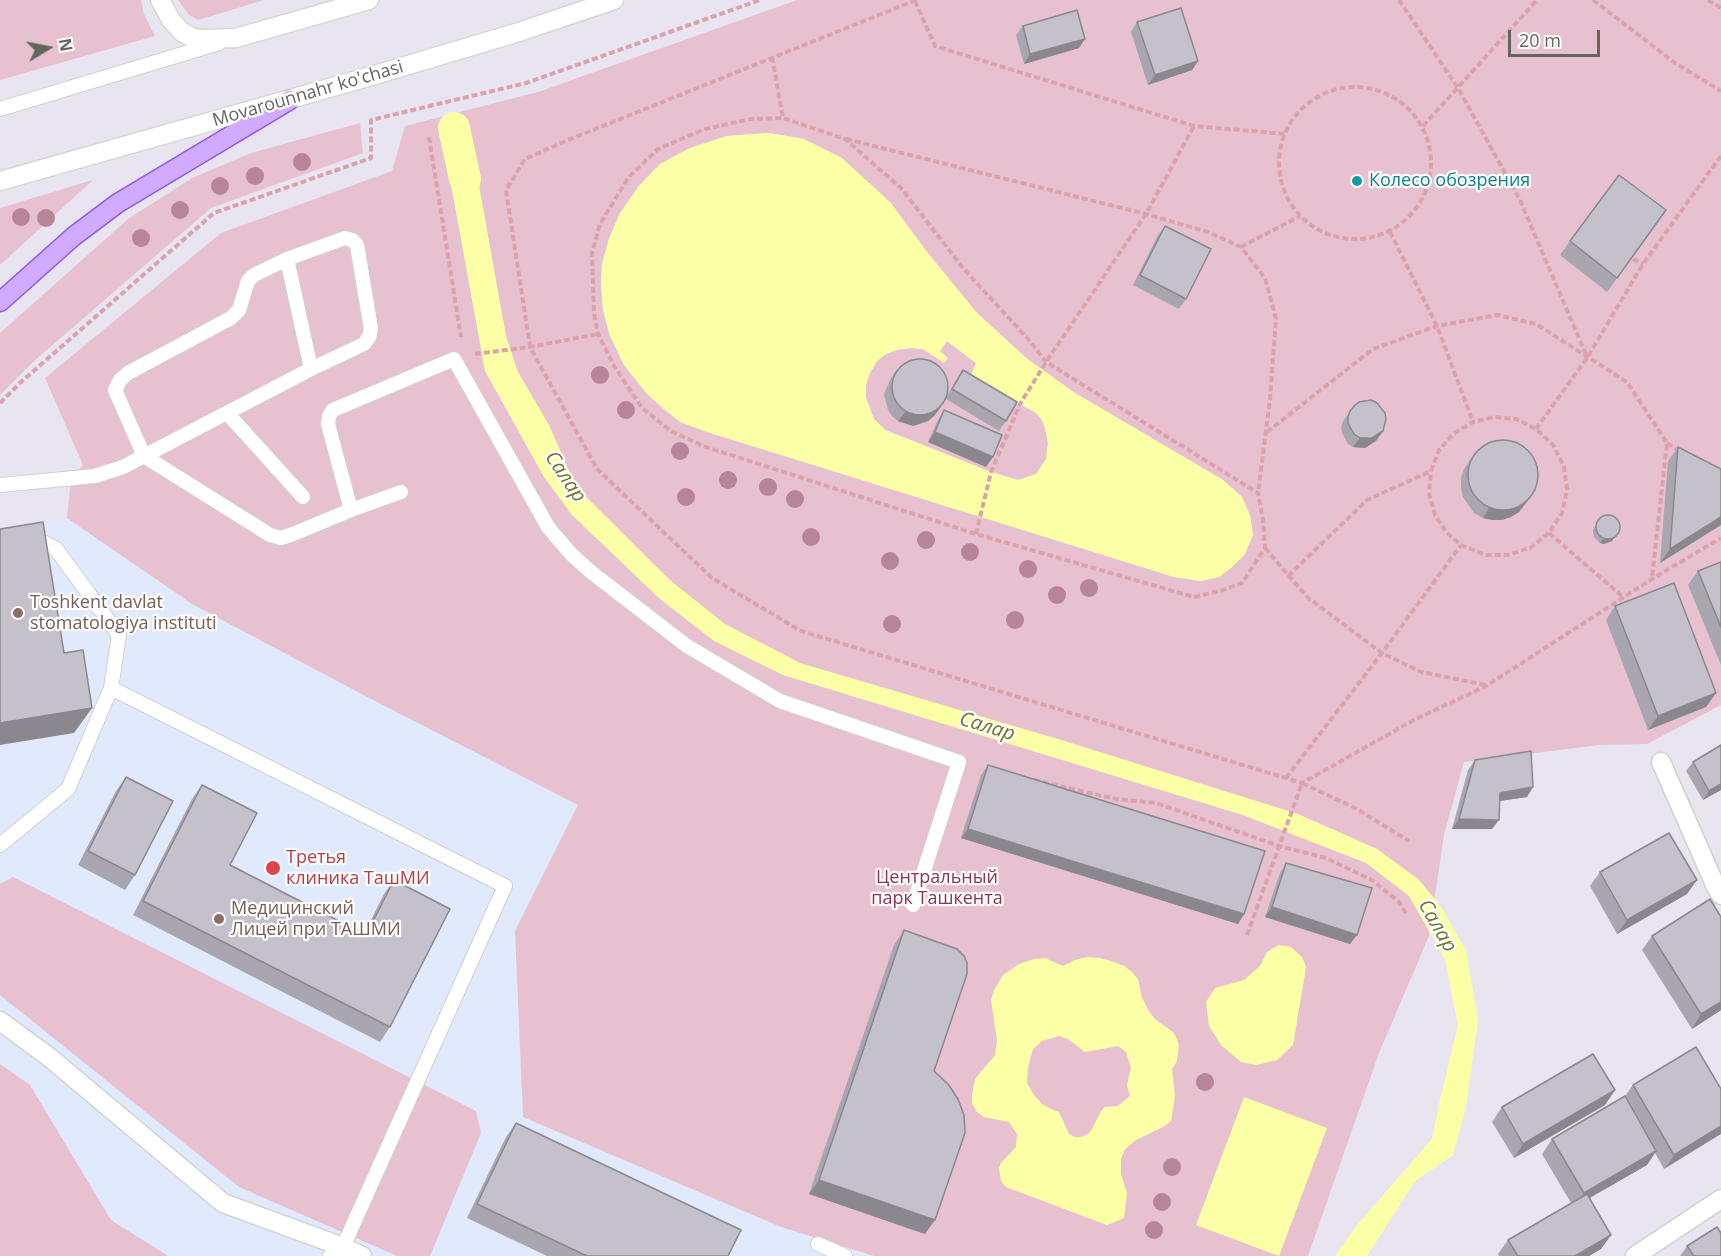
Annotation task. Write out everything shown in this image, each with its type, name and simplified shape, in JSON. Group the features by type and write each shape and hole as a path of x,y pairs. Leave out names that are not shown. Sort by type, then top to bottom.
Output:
{"main road":[{"path":"0,302 74,236 118,203 290,100"}],"street":[{"path":"160,0 171,20 182,32 193,38 236,38 363,2"},
{"name":"Movarounnahr ko'chasi","path":"0,181 290,100 519,32 614,0"},
{"path":"1661,762 1721,895"},
{"path":"0,1021 49,1057 223,1203 336,1252 362,1256"},
{"path":"1635,1256 1721,1199"}],"lane":[{"path":"0,109 236,38"},
{"path":"0,485 95,476 123,467 144,456 227,413 311,369 364,344 371,329 357,245 345,238 287,258 254,274 248,281 239,310 231,318 129,373 120,380 115,390 144,456 270,536 281,538 293,534 401,492"},
{"path":"287,258 311,369"},
{"path":"351,510 328,424 333,410 454,359 548,527 571,554 591,572 687,646 780,701 959,762 912,905"},
{"path":"227,413 303,497"},
{"path":"0,545 45,543 56,549 119,635 111,688 68,789 0,845"},
{"path":"111,688 505,886 336,1252"},
{"path":"818,1244 845,1256"}],"path":[{"path":"0,403 214,213 371,158 371,120 526,83 760,0"},
{"path":"1285,134 1194,126 936,46 915,0 525,159 506,190 530,347 597,469 712,578 801,631 1302,783 1355,808 1409,841"},
{"path":"1399,0 1458,88 1520,200 1587,358"},
{"path":"1424,126 1537,0"},
{"path":"1593,0 1676,63 1721,91"},
{"path":"1708,0 1721,8"},
{"path":"772,57 783,118"},
{"path":"1361,86 1387,92 1408,106 1424,126 1431,150 1431,174 1424,197 1410,217 1390,232 1367,239 1343,239 1319,231 1300,216 1285,194 1278,169 1281,142 1285,134 1292,118 1311,99 1335,88 1361,86"},
{"path":"1265,548 1242,583 1194,597 976,534 704,446 671,431 642,408 614,366 598,334 594,313 592,253 600,224 628,178 658,149 705,129 750,119 783,118 845,139 1146,214 1208,232 1241,247 1266,278 1276,319 1267,432 1258,493 1265,548 1307,597 1382,653 1421,672 1486,686"},
{"path":"976,534 991,472 1020,404 1146,214 1194,126"},
{"path":"429,137 463,344"},
{"path":"845,139 901,188 963,268 1029,340 1046,362 1258,493"},
{"path":"1536,429 1587,358 1643,264 1721,156"},
{"path":"1241,247 1300,216"},
{"path":"1390,232 1437,326 1473,422"},
{"path":"1633,259 1643,264"},
{"path":"1267,432 1374,349 1437,326 1497,315 1536,324 1627,382 1667,443 1681,453"},
{"path":"471,354 530,347 598,334"},
{"path":"1494,417 1516,419 1536,429 1553,445 1564,466 1567,490 1562,513 1549,533 1530,548 1507,555 1485,555 1461,545 1447,533 1435,515 1430,493 1431,471 1439,450 1453,434 1473,422 1494,417"},
{"path":"1652,579 1667,443"},
{"path":"1288,576 1367,500 1431,471"},
{"path":"1549,533 1623,598"},
{"path":"1247,935 1302,783 1412,722 1486,686 1652,579 1721,538"},
{"path":"1286,778 1461,545"},
{"path":"1026,778 1116,799 1156,803 1279,846 1326,858 1372,880 1399,902 1407,915"}],"shaded area":[{"name":"Третья клиника ТашМИ","path":"67,518 192,604 578,805 515,931 781,1227 874,1256 0,1256 0,529"}],"green space":[{"path":"0,0 141,0 144,14 155,36 0,80"},
{"path":"178,0 264,0 198,20 189,15"},
{"name":"Центральный парк Ташкента","path":"797,0 1721,0 1721,705 1647,744 1599,745 1464,762 1444,835 1429,936 1379,1053 1308,1256 874,1256 781,1227 523,1117 515,931 578,805 192,604 67,518 71,480 83,465 45,378 221,233 392,171 405,126 538,92","holes":["769,133 804,139 890,202 976,312 1025,357 1075,393 1223,480 1242,497 1245,554 1219,577 1201,581 1174,577 648,395 624,365 610,336 603,310 602,264 620,213 639,186 660,164 690,148 727,136"]},
{"path":"360,123 363,153 211,208 33,362 0,395 0,333 128,219 192,178 251,153"},
{"path":"93,180 0,265 0,208"},
{"path":"947,341 976,363 1016,403 1035,412 1042,420 1048,443 1046,459 1036,474 1018,480 991,472 885,430 874,419 866,398 866,384 877,361 886,354 898,350 913,348 940,351"},
{"path":"13,877 476,1111 481,1133 430,1256 397,1256 239,1187 0,995 0,884"},
{"path":"0,1064 30,1085 111,1220 168,1256 0,1256"}],"water":[{"path":"769,133 804,139 842,158 890,202 976,312 1025,357 1075,393 1223,480 1242,497 1250,515 1253,535 1245,554 1219,577 1201,581 1174,577 710,433 680,422 665,410 648,395 624,365 610,336 603,310 602,264 620,213 639,186 660,164 690,148 727,136","holes":["947,341 976,363 970,377 1035,412 1042,420 1048,443 1046,459 1036,474 1018,480 991,472 885,430 874,419 866,398 866,384 877,361 886,354 898,349 923,349 944,363 948,358 940,351"]},
{"name":"Салар","path":"470,135 506,336 518,372 549,425 576,487 671,581 725,624 800,663 1058,739 1298,814 1377,849 1418,879 1440,905 1466,950 1478,1019 1466,1107 1453,1155 1415,1181 1367,1256 1335,1256 1358,1224 1432,1139 1458,1025 1445,959 1409,896 1366,863 1243,815 783,675 714,641 660,599 572,515 544,477 485,371 444,146"},
{"path":"1279,945 1291,947 1302,957 1306,967 1293,1045 1277,1060 1256,1065 1241,1062 1221,1045 1209,1026 1206,1002 1215,988 1244,980 1260,966 1267,952"},
{"path":"1087,957 1099,958 1124,966 1132,972 1138,979 1142,998 1150,1013 1173,1032 1179,1046 1177,1061 1172,1069 1175,1096 1171,1121 1136,1140 1125,1149 1121,1159 1121,1174 1127,1193 1124,1218 1107,1225 1006,1187 1001,1181 999,1168 1016,1147 1017,1134 1009,1122 984,1117 972,1104 975,1079 995,1055 997,1040 991,1000 1003,975 1019,964 1034,959 1045,958 1063,966","holes":["1059,1036 1068,1039 1085,1052 1118,1046 1126,1052 1131,1068 1127,1085 1130,1096 1118,1106 1105,1107 1092,1129 1081,1137 1069,1134 1059,1112 1042,1104 1027,1083 1033,1049 1042,1041"]},
{"path":"1244,1097 1327,1128 1279,1256 1196,1225"}],"building":[{"path":"1181,8 1198,61 1155,75 1137,22"},
{"path":"1077,10 1085,39 1030,54 1023,26"},
{"path":"1619,175 1666,210 1617,278 1570,241"},
{"path":"1165,226 1211,249 1186,299 1140,275"},
{"path":"914,359 926,359 936,363 944,371 948,387 944,403 936,411 926,415 914,415 904,411 896,403 892,393 892,381 896,371 904,363"},
{"path":"963,370 1017,402 1006,421 952,389"},
{"path":"1371,400 1377,403 1385,413 1383,431 1372,438 1360,438 1354,434 1348,423 1348,417 1350,411 1359,402"},
{"path":"944,410 1002,435 993,457 935,432"},
{"path":"1496,440 1510,440 1523,446 1532,455 1538,468 1536,488 1528,500 1510,510 1496,510 1483,504 1474,495 1468,482 1468,468 1474,455 1483,446"},
{"path":"1678,447 1721,469 1721,517 1670,549"},
{"path":"1608,515 1616,519 1620,527 1616,535 1608,539 1600,535 1596,527 1600,519"},
{"path":"43,522 64,653 83,650 92,708 0,723 0,529"},
{"path":"1721,562 1721,627 1698,571"},
{"path":"1674,583 1716,693 1658,716 1615,606"},
{"path":"1721,745 1721,784 1709,791 1693,762"},
{"path":"1531,751 1533,787 1500,793 1499,820 1459,819 1475,760"},
{"path":"988,765 1265,851 1244,914 968,829"},
{"path":"126,777 173,801 135,875 88,851"},
{"name":"Медицинский Лицей при ТАШМИ","path":"202,785 257,813 230,865 366,935 394,880 450,909 390,1027 143,901"},
{"path":"1669,833 1697,880 1627,920 1600,872"},
{"path":"1286,863 1372,888 1357,935 1272,907"},
{"path":"1710,899 1721,917 1721,1002 1701,1014 1652,936"},
{"path":"904,930 957,949 967,963 967,974 934,1071 948,1084 958,1099 964,1115 965,1133 935,1220 819,1180"},
{"path":"1696,1047 1721,1089 1721,1126 1674,1155 1633,1085"},
{"path":"1593,1054 1615,1090 1523,1144 1502,1107"},
{"path":"1625,1096 1656,1151 1584,1193 1552,1139"},
{"path":"516,1123 741,1230 728,1256 587,1256 477,1204"},
{"path":"1587,1194 1611,1235 1575,1256 1518,1256 1508,1240"},
{"path":"1717,1227 1721,1233 1721,1256 1694,1256 1687,1246"}],"waterway":[{"name":"Салар","path":"454,128 465,179"}],"place":[{"name":"Колесо обозрения","path":"1357,181"},
{"name":"Toshkent davlat stomatologiya instituti","path":"18,613"},
{"name":"Третья клиника ТашМИ","path":"273,868"},
{"name":"Медицинский Лицей при ТАШМИ","path":"219,919"}]}
